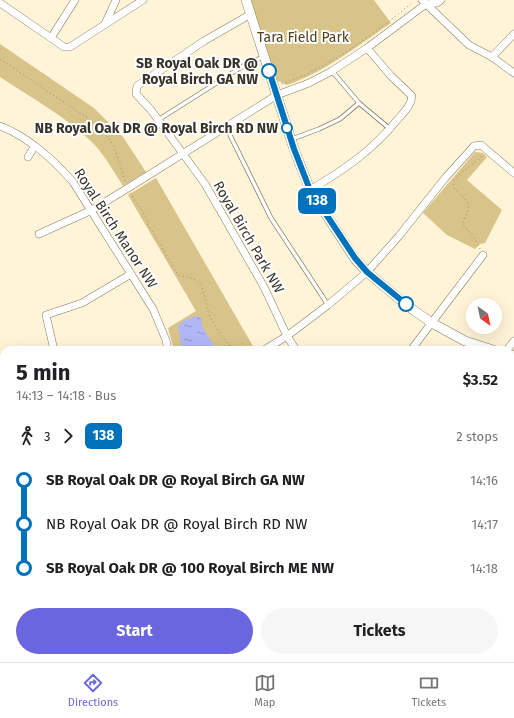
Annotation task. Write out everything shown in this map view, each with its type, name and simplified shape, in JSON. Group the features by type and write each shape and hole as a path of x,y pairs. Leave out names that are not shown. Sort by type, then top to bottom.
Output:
{"street":[{"path":"51,38 75,0"},
{"path":"105,24 116,0"},
{"path":"0,3 64,47 70,47 143,0"},
{"path":"246,0 291,139 310,190 341,238 367,272 409,307 432,323 465,341 481,346"},
{"path":"39,234 92,210 277,95 309,83 332,71 367,48 425,1 437,3 441,0"},
{"path":"425,1 469,45 492,56 514,73"},
{"name":"Royal Birch Park NW","path":"251,14 204,41 137,86 136,94 151,110 182,155 205,184 264,287 287,336 293,346"},
{"path":"492,56 514,34"},
{"path":"310,190 348,166 370,149 390,129 411,103 412,96 390,76 367,48"},
{"name":"Royal Birch Manor NW","path":"0,126 13,130 57,163 73,182 153,309 167,346"},
{"path":"271,346 287,336 328,305 367,272 399,236 446,177 474,146 481,145 514,173"},
{"path":"28,157 34,146"},
{"path":"414,346 483,255"},
{"path":"53,346 46,315 82,303 131,274"}],"lane":[{"path":"158,120 248,63 265,56"},
{"path":"332,71 359,103 390,129"},
{"path":"291,139 320,129 340,119 359,103"},
{"path":"226,127 271,218 328,305"}],"path":[{"path":"280,84 311,73 338,57 413,2"},
{"path":"0,60 92,121 102,130 114,146 128,188 141,211 148,219 148,224 178,275 195,280 199,283 203,290 209,314 230,346"},
{"path":"483,255 476,239 463,225 468,210 468,205 463,196 454,188 453,185 459,174 476,162 487,150"}],"green space":[{"name":"Tara Field Park","path":"251,0 374,0 391,23 328,66 301,80 287,85 276,80"},
{"path":"0,44 94,108 123,137 146,172 123,186 100,151 81,132 47,107 0,77"},
{"path":"475,152 483,153 487,157 467,180 502,210 485,243 480,244 475,249 447,235 423,213"},
{"path":"156,178 253,346 173,346 168,328 196,311 128,195"}],"water":[{"path":"198,316 201,319 203,328 214,346 181,346 178,326 182,322"}],"bus line":[{"name":"138","path":"269,71 294,149 310,190 355,258 367,272 406,304"}],"place":[{"name":"SB Royal Oak DR @ Royal Birch GA NW","path":"269,71"},
{"name":"NB Royal Oak DR @ Royal Birch RD NW","path":"287,128"}]}
